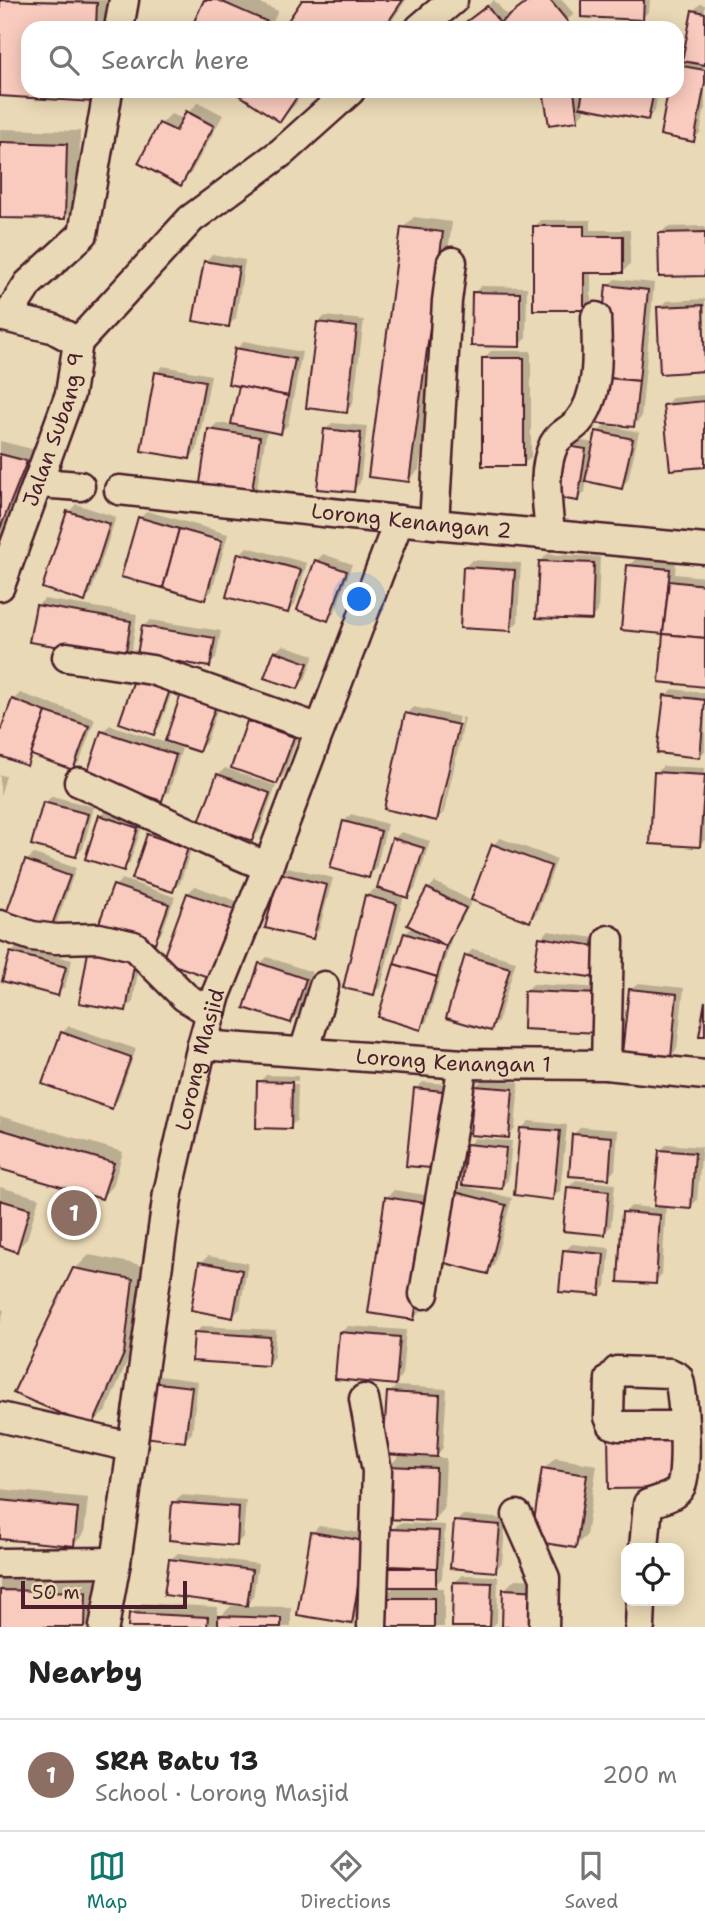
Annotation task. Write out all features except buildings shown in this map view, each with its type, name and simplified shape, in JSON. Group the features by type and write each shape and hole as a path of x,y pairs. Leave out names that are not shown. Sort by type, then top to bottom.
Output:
{"street":[{"path":"120,21 124,0"},
{"path":"429,21 453,0"},
{"name":"Jalan Subang 9","path":"0,586 70,394 76,369 78,342 52,328 4,316 28,284 83,234 107,98"},
{"path":"78,342 191,219 282,152 342,98"},
{"path":"434,524 447,301 452,262"},
{"path":"550,535 546,471 555,441 578,422 592,397 597,347 596,317"},
{"path":"39,483 80,486"},
{"name":"Lorong Kenangan 2","path":"119,490 705,550"},
{"name":"Lorong Masjid","path":"104,1627 116,1562 168,1193 202,1045 216,995 268,867 399,520"},
{"path":"67,657 152,670 320,729"},
{"path":"79,782 268,867"},
{"path":"0,925 32,936 56,939 99,938 134,946 185,997 211,1013"},
{"path":"606,1065 608,940"},
{"path":"304,1052 324,986"},
{"name":"Lorong Kenangan 1","path":"202,1045 463,1064 606,1065 705,1075"},
{"path":"424,1294 463,1064"},
{"path":"364,1399 377,1471 372,1627"},
{"path":"0,1417 131,1447"},
{"path":"644,1543 648,1504 672,1495 680,1487 684,1467 683,1426"},
{"path":"517,1515 545,1578 544,1627"},
{"path":"0,1563 116,1562"},
{"path":"640,1627 641,1606"}],"place":[{"name":"SRA Batu 13","path":"74,1213"}]}
